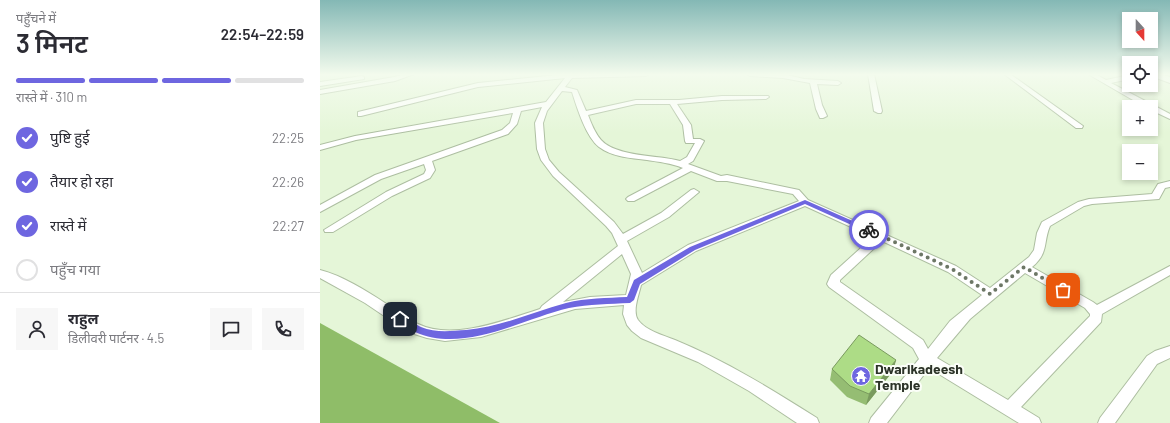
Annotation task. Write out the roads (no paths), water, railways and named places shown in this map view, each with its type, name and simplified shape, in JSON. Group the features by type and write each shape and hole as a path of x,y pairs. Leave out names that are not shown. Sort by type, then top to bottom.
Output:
{"street":[{"path":"360,114 439,94"},
{"path":"556,94 543,111 539,123 541,149 545,160 556,174 610,224 622,243 637,274 637,282 630,300 629,311 631,322 639,330 703,358 754,386 811,423"},
{"path":"576,94 598,143 614,151 678,162 720,179 726,178 796,192 805,202 952,269 990,294"},
{"path":"817,94 819,102 818,110 823,116"},
{"path":"875,94 878,111"},
{"path":"1035,94 1080,126"},
{"path":"1126,94 1138,100"},
{"path":"584,114 636,102 672,102 722,98 766,97"},
{"path":"631,199 686,166 700,141 689,140 687,125 672,102"},
{"path":"320,148 355,138 548,104"},
{"path":"320,209 378,177 506,132 513,124 518,110"},
{"path":"1158,111 1170,117"},
{"path":"329,230 389,194 427,176 431,169 427,160"},
{"path":"877,423 955,325 1039,253 1042,248 1043,228 1051,220 1081,204 1092,201 1102,199 1156,197 1161,186 1170,184"},
{"path":"540,314 622,243 665,215 694,192"},
{"path":"637,282 692,248 805,202"},
{"path":"880,237 835,278 833,284 918,344 928,359 1033,423"},
{"path":"1009,408 1096,318 1096,312 1089,305 1024,267"},
{"path":"1096,312 1170,270"},
{"path":"320,274 327,276 374,302 412,327 426,333 447,335 487,331 540,314 582,303 630,300"},
{"path":"1106,423 1152,360 1160,355 1170,352"}],"place":[{"name":"Dwarikadeesh Temple","path":"861,376"}]}
